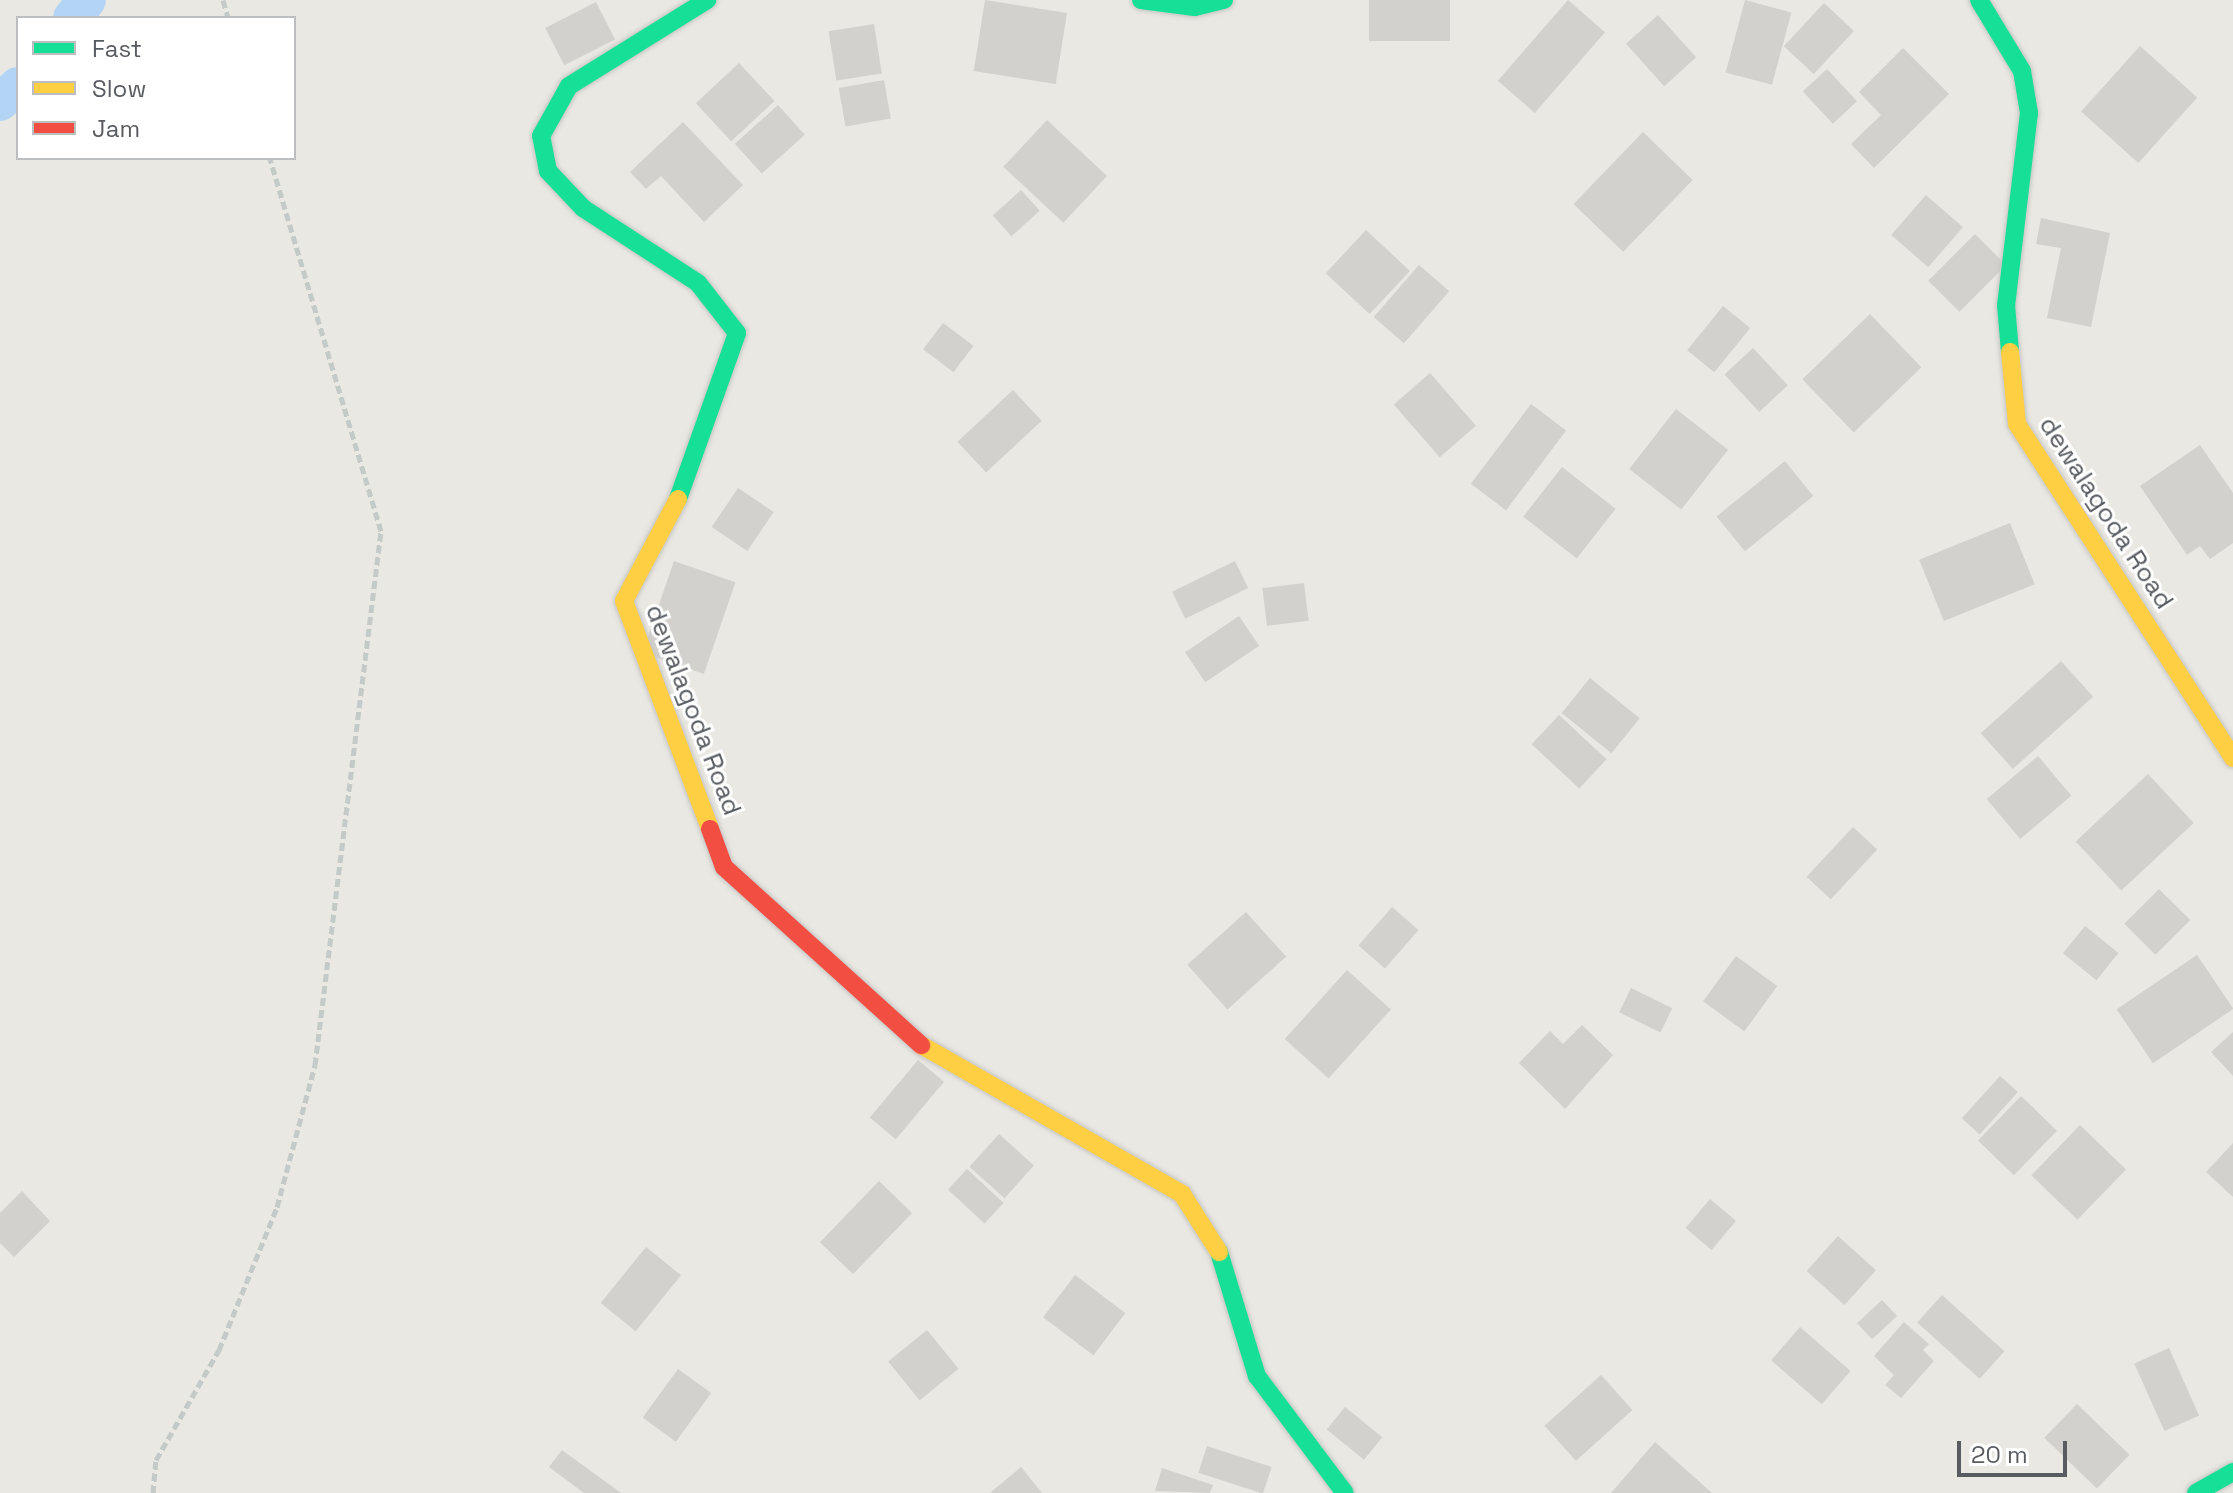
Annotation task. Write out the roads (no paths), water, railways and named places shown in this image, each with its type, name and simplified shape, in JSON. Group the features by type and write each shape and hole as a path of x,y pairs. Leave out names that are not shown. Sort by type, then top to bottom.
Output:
{"main road":[{"name":"dewalagoda Road","path":"707,0 569,86 541,136 548,171 583,208 698,283 737,333 678,499 624,601 724,867 933,1056 1182,1194 1218,1250 1257,1376 1345,1493"},
{"path":"1141,0 1195,7 1224,0"},
{"name":"dewalagoda Road","path":"1979,0 2022,71 2029,113 2006,305 2017,424 2233,758"},
{"path":"2196,1493 2233,1472"}],"waterway":[{"path":"74,16 87,0"},
{"path":"0,102 16,88"}]}
